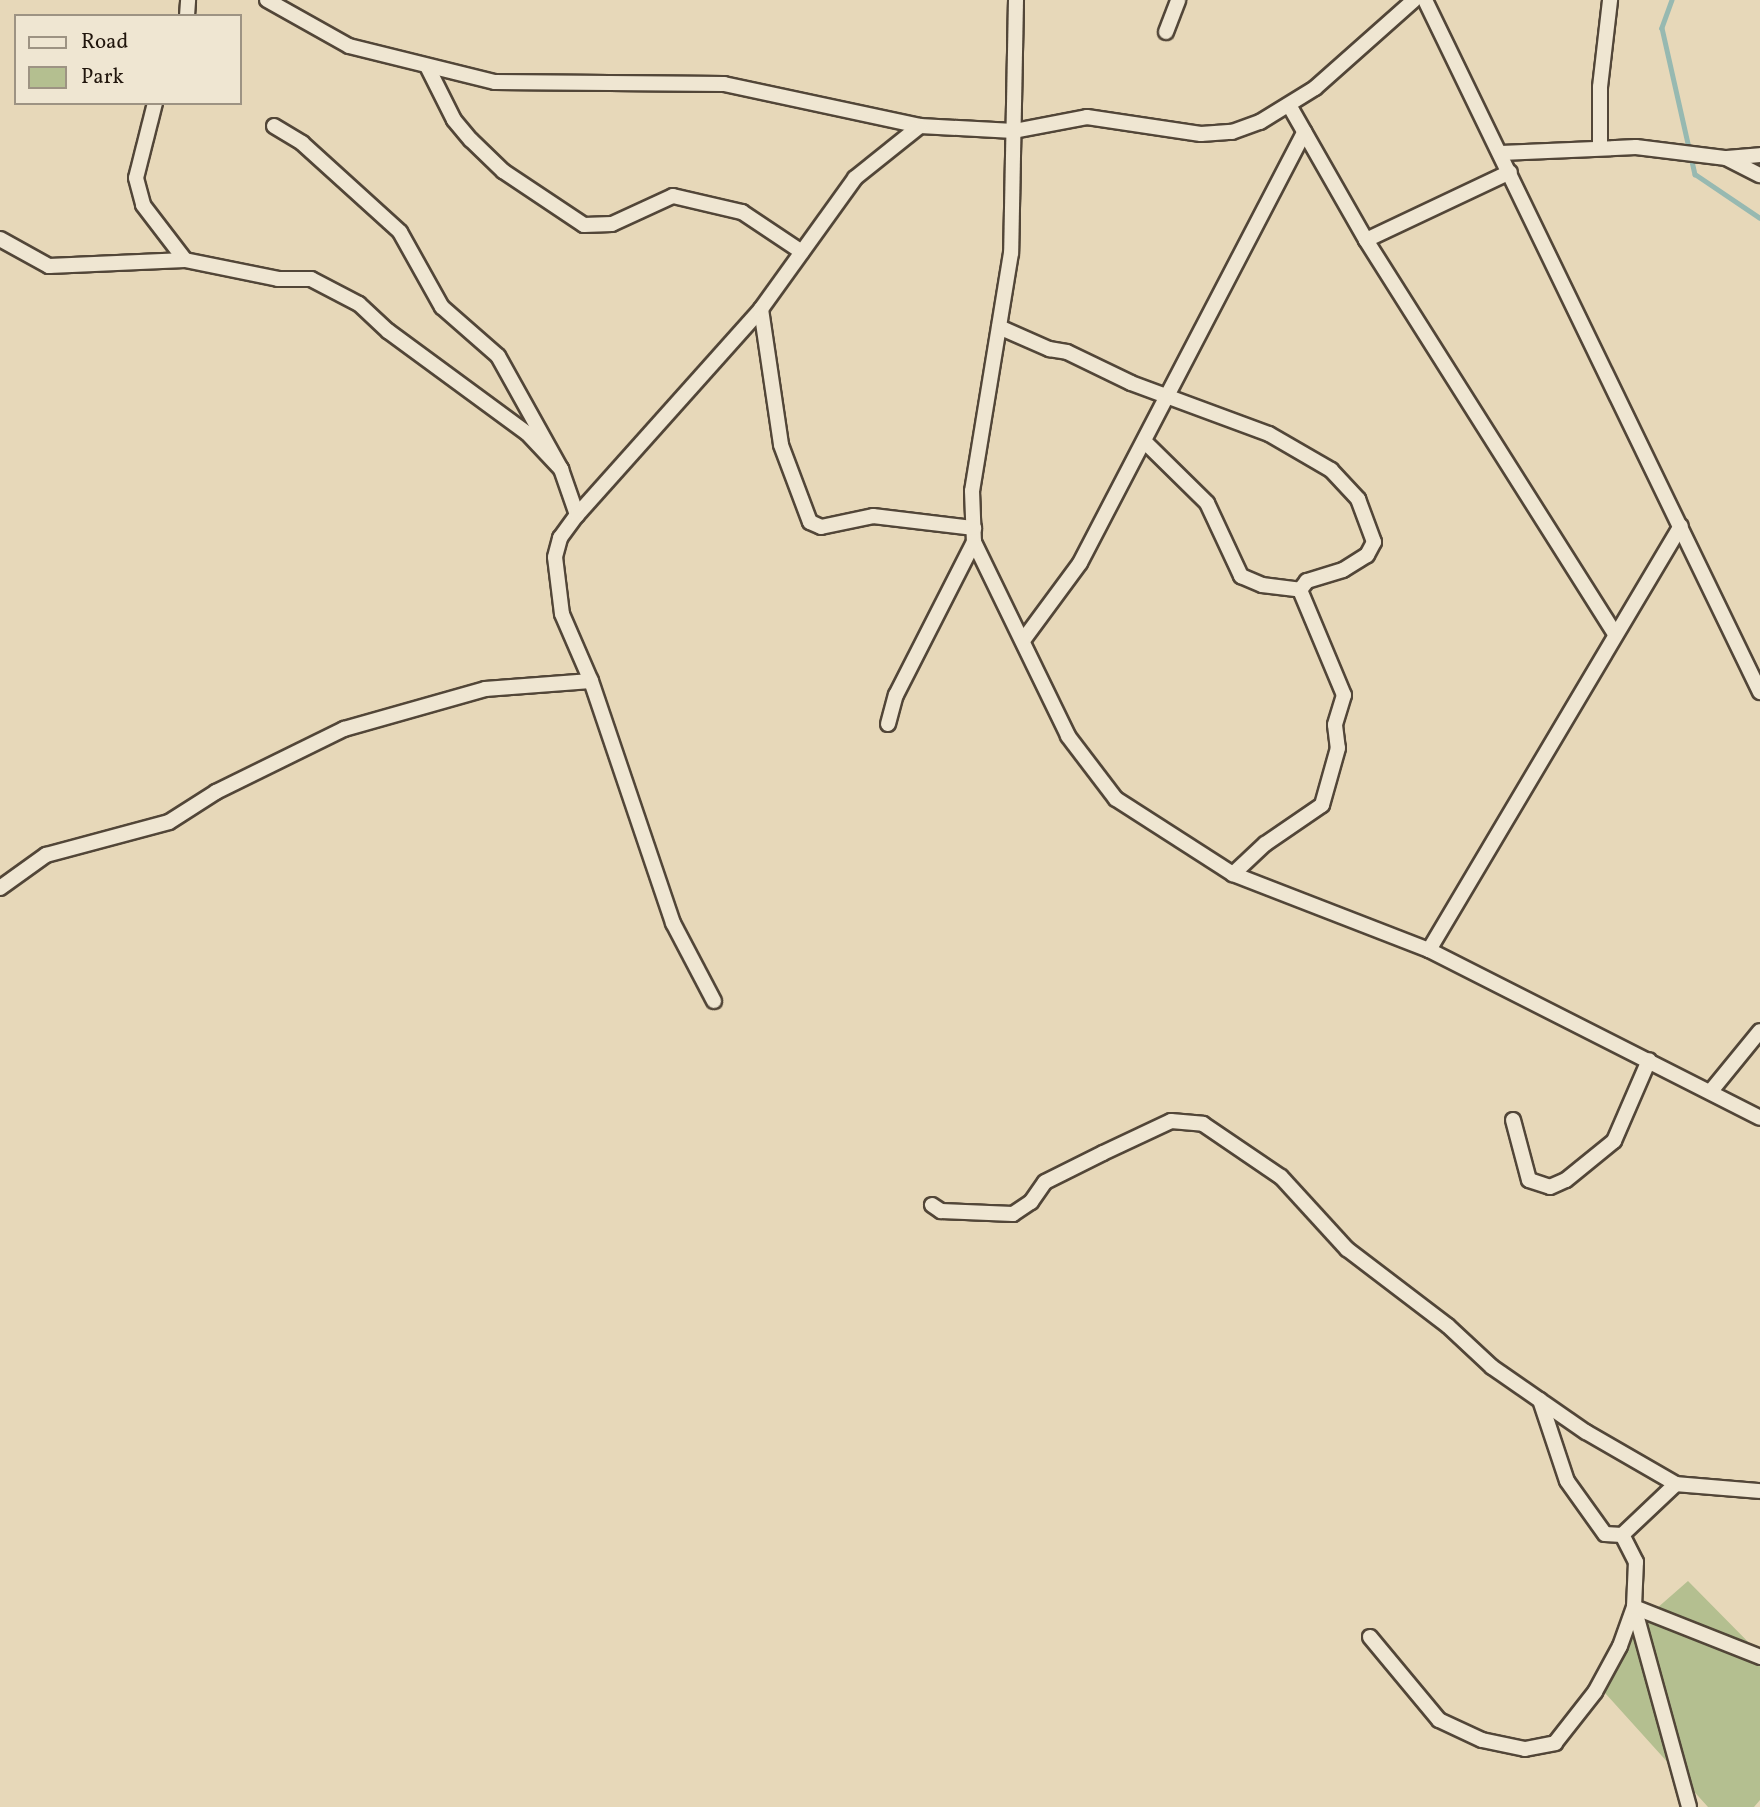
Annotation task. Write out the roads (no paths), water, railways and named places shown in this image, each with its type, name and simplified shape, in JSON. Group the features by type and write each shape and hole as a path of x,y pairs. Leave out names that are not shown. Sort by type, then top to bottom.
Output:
{"street":[{"path":"267,0 349,46 495,82 724,84 920,126 1014,131 1087,117 1201,134 1232,132 1289,105 1315,88 1413,0"},
{"path":"1016,0 1011,253 972,491 974,535 1068,736 1116,799 1233,874 1429,950 1760,1118"},
{"path":"1166,32 1178,0"},
{"path":"1425,0 1760,692"},
{"path":"1600,148 1600,87 1610,0"},
{"path":"427,66 454,120 479,148 503,171 590,228 612,224 674,196 742,212 802,252"},
{"path":"154,105 135,177 144,205 185,260"},
{"path":"1289,105 1366,240 1614,632"},
{"path":"274,126 302,143 400,232 442,307 498,356 561,469 577,515"},
{"path":"714,1001 673,923 591,681 562,614 555,557 561,538 577,515 761,309 855,178 920,126"},
{"path":"1024,639 1080,562 1169,396 1304,132"},
{"path":"1501,153 1636,147 1726,158 1760,155"},
{"path":"1726,158 1760,175"},
{"path":"1366,240 1510,172"},
{"path":"0,239 50,266 185,260 278,279 311,279 359,304 388,331 527,433 561,469"},
{"path":"761,309 781,445 810,522 821,527 873,516 974,535"},
{"path":"999,327 1269,434 1331,470 1358,499 1374,542 1367,555 1343,570 1307,581 1300,590"},
{"path":"1145,442 1207,503 1241,576 1262,585 1300,590"},
{"path":"1429,950 1614,632 1681,526"},
{"path":"888,724 896,695 974,535"},
{"path":"1233,874 1265,844 1320,810 1338,748 1335,725 1343,695 1300,590"},
{"path":"0,888 47,855 169,822 216,792 344,729 485,689 591,681"},
{"path":"1711,1091 1760,1031"},
{"path":"1513,1120 1529,1180 1540,1186 1558,1183 1614,1141 1649,1060"},
{"path":"932,1205 941,1211 1013,1214 1031,1202 1045,1182 1103,1153 1171,1121 1203,1124 1281,1177 1347,1249 1540,1400 1676,1484 1760,1491"},
{"path":"1540,1400 1558,1461 1581,1506 1605,1534 1622,1535 1676,1484"},
{"path":"1370,1637 1439,1720 1482,1740 1525,1749 1555,1743 1574,1722 1620,1646 1634,1607 1636,1562 1622,1535"},
{"path":"1634,1607 1760,1657"},
{"path":"1634,1607 1689,1807"}],"waterway":[{"path":"1672,0 1662,28 1695,174 1760,218"}]}
